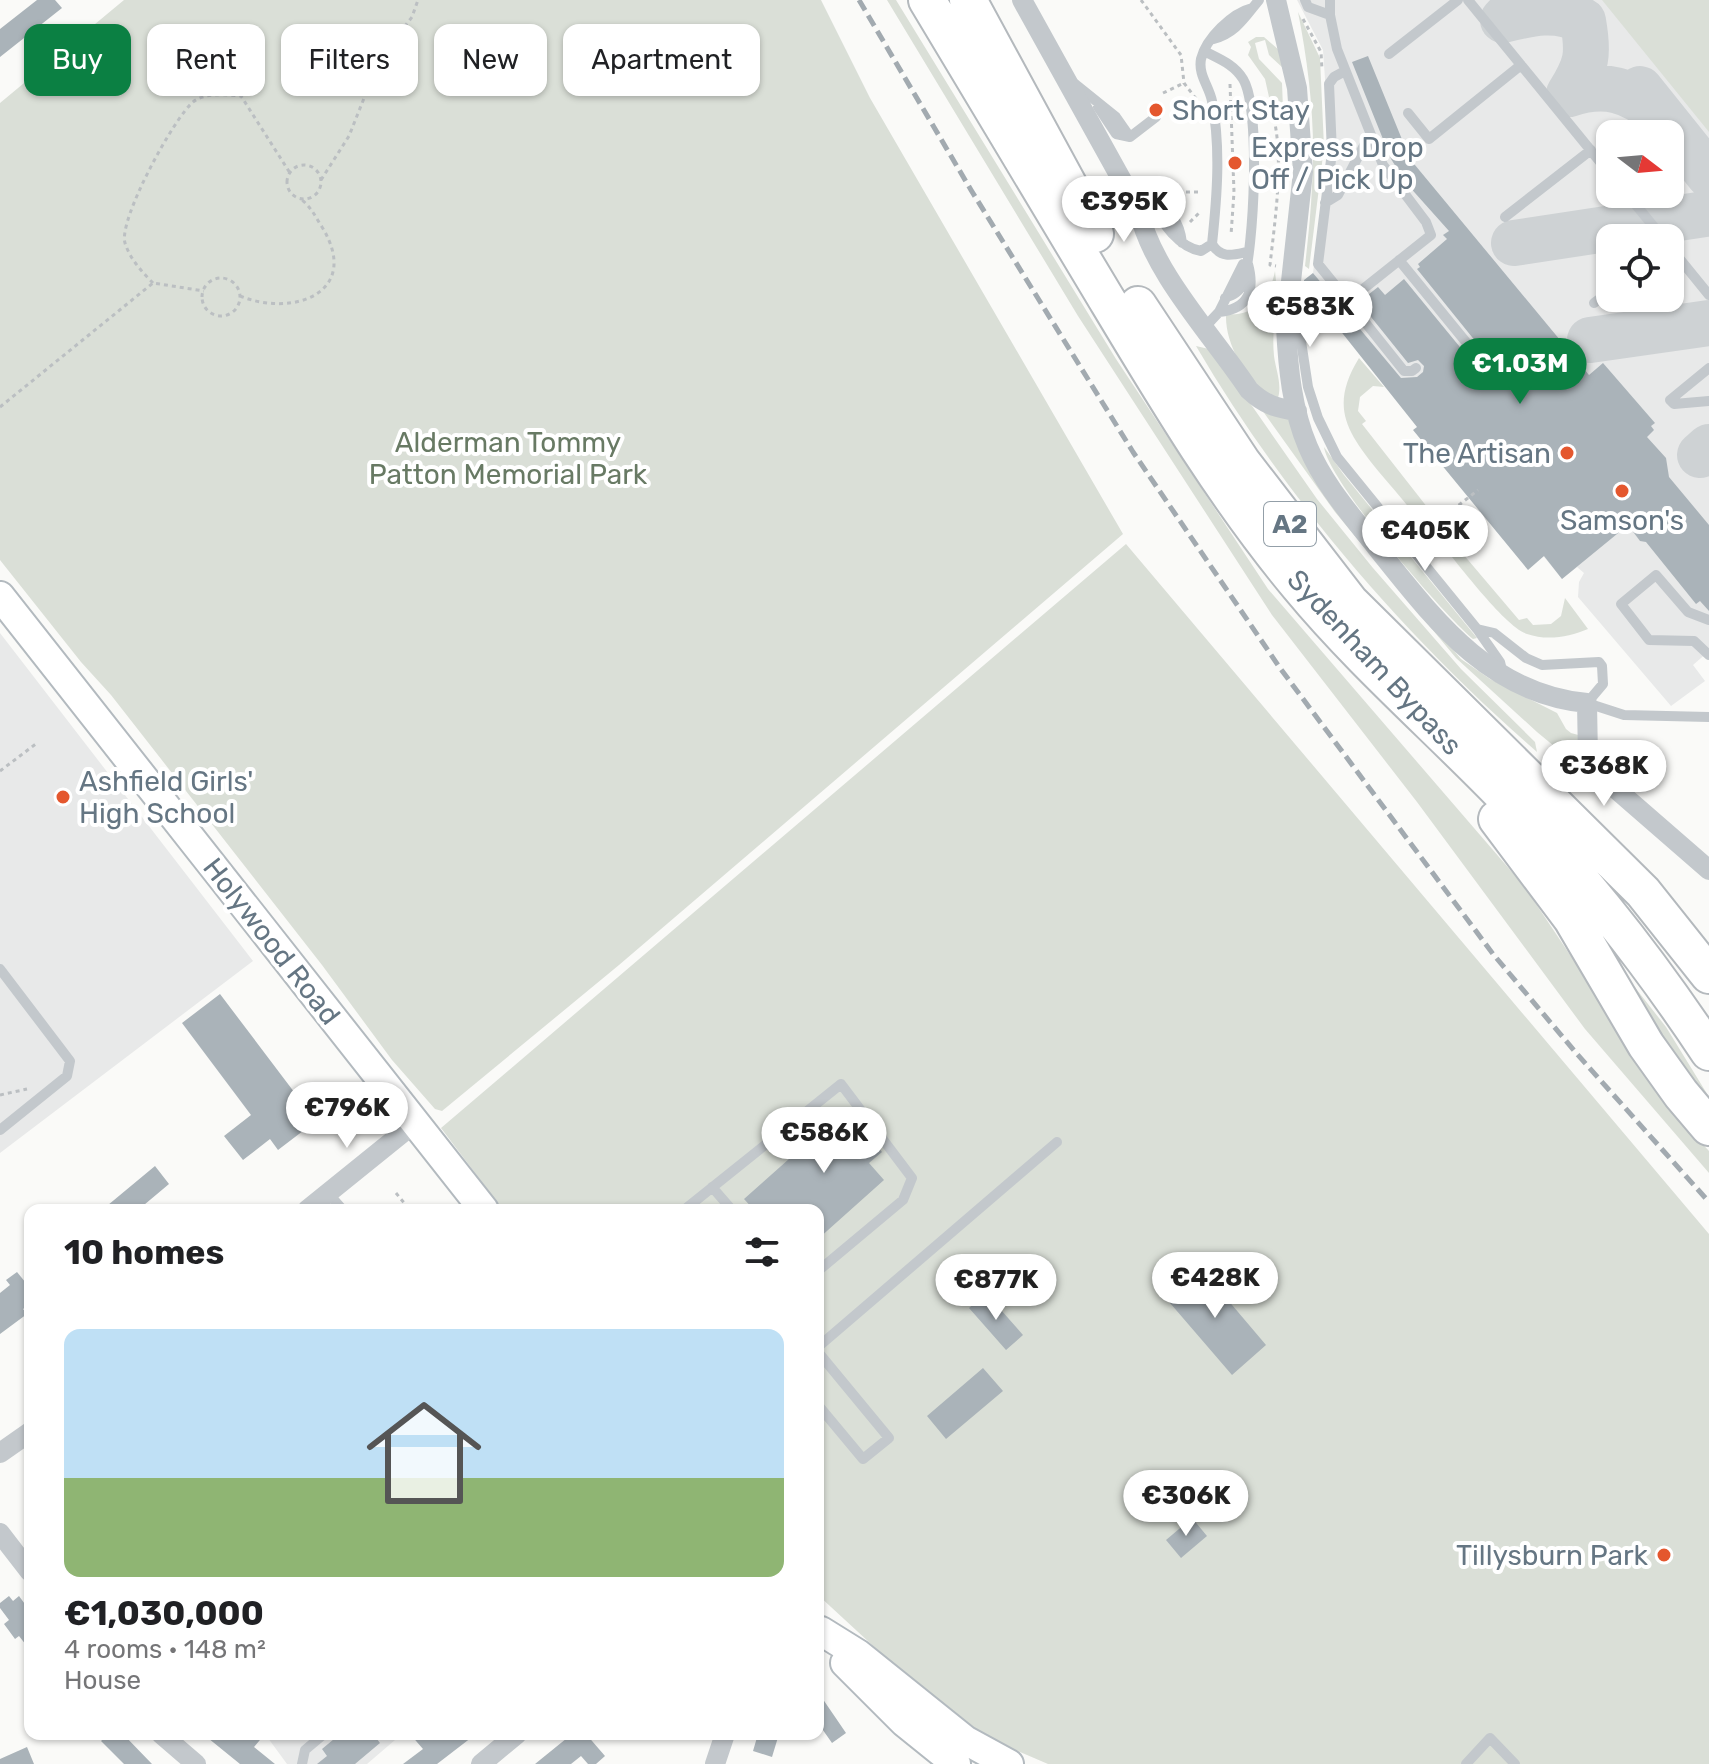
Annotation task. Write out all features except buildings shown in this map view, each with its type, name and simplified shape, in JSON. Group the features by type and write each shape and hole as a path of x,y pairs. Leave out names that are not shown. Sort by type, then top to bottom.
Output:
{"highway":[{"name":"Sydenham Bypass","path":"927,0 1171,406 1239,507 1299,586 1503,794 1576,875 1674,1000 1709,1052"},
{"name":"Sydenham Bypass","path":"968,0 1083,214 1148,322 1242,462 1350,602 1643,892 1709,975"},
{"path":"1441,734 1463,776 1572,919 1646,1045 1709,1127"}],"main road":[{"name":"Holywood Road","path":"0,596 479,1204"},
{"path":"824,1631 858,1654 955,1757 1009,1764"}],"street":[{"path":"1022,0 1058,70 1139,211 1144,234 1177,289 1212,319 1249,390 1262,402 1275,408 1297,411"},
{"path":"1276,0 1297,88 1303,172 1287,343 1297,411 1316,465 1338,499 1435,619 1468,653 1503,676 1560,700 1587,703 1588,758 1594,770 1709,870"},
{"path":"314,1204 416,1122"},
{"path":"0,1453 24,1436"},
{"path":"0,1533 24,1564"},
{"path":"168,1740 196,1764"},
{"path":"481,1764 510,1740"},
{"path":"715,1764 723,1740"}],"lane":[{"path":"1305,0 1308,7 1330,15"},
{"path":"1330,0 1330,15 1345,71 1383,165 1426,222 1431,235 1348,301"},
{"path":"1389,54 1458,0"},
{"path":"1468,0 1596,156"},
{"path":"1247,255 1227,256 1216,252 1212,244 1218,192 1217,149 1212,98 1203,80 1200,62 1213,39 1224,36 1242,23 1256,4"},
{"path":"1204,51 1233,65 1244,81 1251,100 1254,188 1243,282 1239,291 1225,298 1212,319"},
{"path":"1408,113 1429,139 1521,65"},
{"path":"1058,70 1116,117 1130,137 1156,117"},
{"path":"1345,71 1329,84 1333,131 1318,264 1404,371 1416,368"},
{"path":"1325,203 1338,195 1370,134"},
{"path":"1505,217 1591,150"},
{"path":"1121,179 1150,202 1154,211 1190,249 1201,251 1212,244"},
{"path":"1638,208 1652,224"},
{"path":"1212,319 1242,304 1249,294 1253,283 1247,255"},
{"path":"1399,260 1455,336 1470,347"},
{"path":"1684,264 1709,295"},
{"path":"1290,289 1298,311 1308,387 1318,418 1337,457 1477,629 1500,662 1503,676"},
{"path":"1709,368 1670,400 1674,404 1709,401"},
{"path":"1709,620 1688,612 1656,575 1621,604 1649,640 1694,641 1709,655"},
{"path":"1477,629 1494,633 1526,658 1542,665 1599,662 1603,684 1587,703 1624,715 1709,717"},
{"path":"0,969 70,1061 67,1076 0,1130"},
{"path":"691,1204 841,1084 912,1178 903,1200 824,1266"},
{"path":"824,1345 1057,1142"},
{"path":"712,1187 727,1204"},
{"path":"328,1193 338,1204"},
{"path":"824,1357 889,1438 863,1459 824,1412"},
{"path":"1466,1764 1490,1738 1515,1764"},
{"path":"302,1764 305,1750 317,1740"}],"path":[{"path":"299,198 315,195 349,136 380,58 412,17 418,0"},
{"path":"1141,0 1181,55 1184,83 1198,102"},
{"path":"1163,93 1184,83"},
{"path":"204,291 153,283 138,267 124,241 131,209 176,122 195,100 216,95 241,96 290,173 288,187 307,204 329,239 334,259 328,283 311,299 278,306 240,296"},
{"path":"1270,265 1277,168 1272,111"},
{"path":"290,173 298,166 308,165 317,170 321,180"},
{"path":"1178,192 1202,192 1201,213 1190,222"},
{"path":"224,279 235,284 240,296 233,312 222,316 210,313 202,297 212,281 224,279"},
{"path":"0,407 153,283"},
{"path":"1421,535 1478,490"},
{"path":"0,771 37,743"},
{"path":"396,1193 405,1204"}],"shaded area":[{"path":"1297,0 1709,0 1709,651 1693,665 1705,681 1671,706 1578,597 1579,582 1584,573 1577,567 1562,579 1313,273 1329,137 1323,50"},
{"name":"Ashfield Girls' High School","path":"0,633 253,961 0,1153"},
{"path":"269,1740 395,1740 367,1764 287,1764"}],"green space":[{"name":"Alderman Tommy Patton Memorial Park","path":"124,0 821,0 870,98 1123,534 619,965 442,1111 435,1109 392,1060 322,965 111,695 0,560 0,103 24,83 24,96 131,96 131,24 95,24"},
{"path":"887,0 896,0 1116,359 1268,589 1524,886 1681,1121 1709,1151 1709,1173 1585,1029 1417,802 1272,615 1078,316"},
{"path":"1602,0 1709,0 1709,132"},
{"path":"1298,12 1320,58 1324,147 1309,269 1305,266 1312,196 1312,120"},
{"path":"1264,37 1279,50 1283,68 1269,55 1265,40 1255,43 1259,59 1282,83 1283,109 1271,106 1265,79 1248,55 1251,47 1248,42"},
{"path":"1275,271 1273,345 1279,384 1277,401 1262,397 1243,368 1232,347 1226,314 1245,312 1260,303"},
{"path":"1196,346 1213,350 1317,499 1461,669 1535,742 1537,752 1441,661 1350,563 1268,457"},
{"path":"1359,358 1384,387 1373,386 1360,397 1358,411 1366,421 1362,424 1431,512 1420,521 1368,458 1346,418 1345,391"},
{"path":"1262,410 1287,415 1336,510 1461,659 1490,679 1557,713 1566,729 1582,736 1589,775 1456,658 1335,512"},
{"path":"1324,447 1477,638 1473,639 1458,625 1389,546 1345,488"},
{"path":"1446,534 1519,620 1527,618 1533,625 1551,624 1561,616 1565,598 1588,629 1550,638 1517,629 1494,607 1438,540"},
{"path":"1126,544 1709,1234 1709,1764 1048,1764 980,1735 896,1667 824,1601 824,1204 498,1204 441,1128"},
{"path":"1590,930 1666,1027 1709,1097 1709,1108"}],"taxiway":[{"path":"1521,0 1503,20 1554,13 1583,21 1585,59 1569,94 1582,90 1617,90 1659,113"},
{"path":"1640,89 1709,175"},
{"path":"1514,243 1705,214"},
{"path":"1590,340 1709,323"},
{"path":"1700,455 1709,447"}],"railway":[{"path":"859,0 971,190 1133,452 1280,668 1493,954 1709,1202"}],"place":[{"name":"Short Stay","path":"1156,110"},
{"name":"Express Drop Off / Pick Up","path":"1235,163"},
{"name":"The Artisan","path":"1567,453"},
{"name":"Samson's","path":"1622,491"},
{"name":"Ashfield Girls' High School","path":"63,797"},
{"name":"Tillysburn Park","path":"1664,1555"}]}
